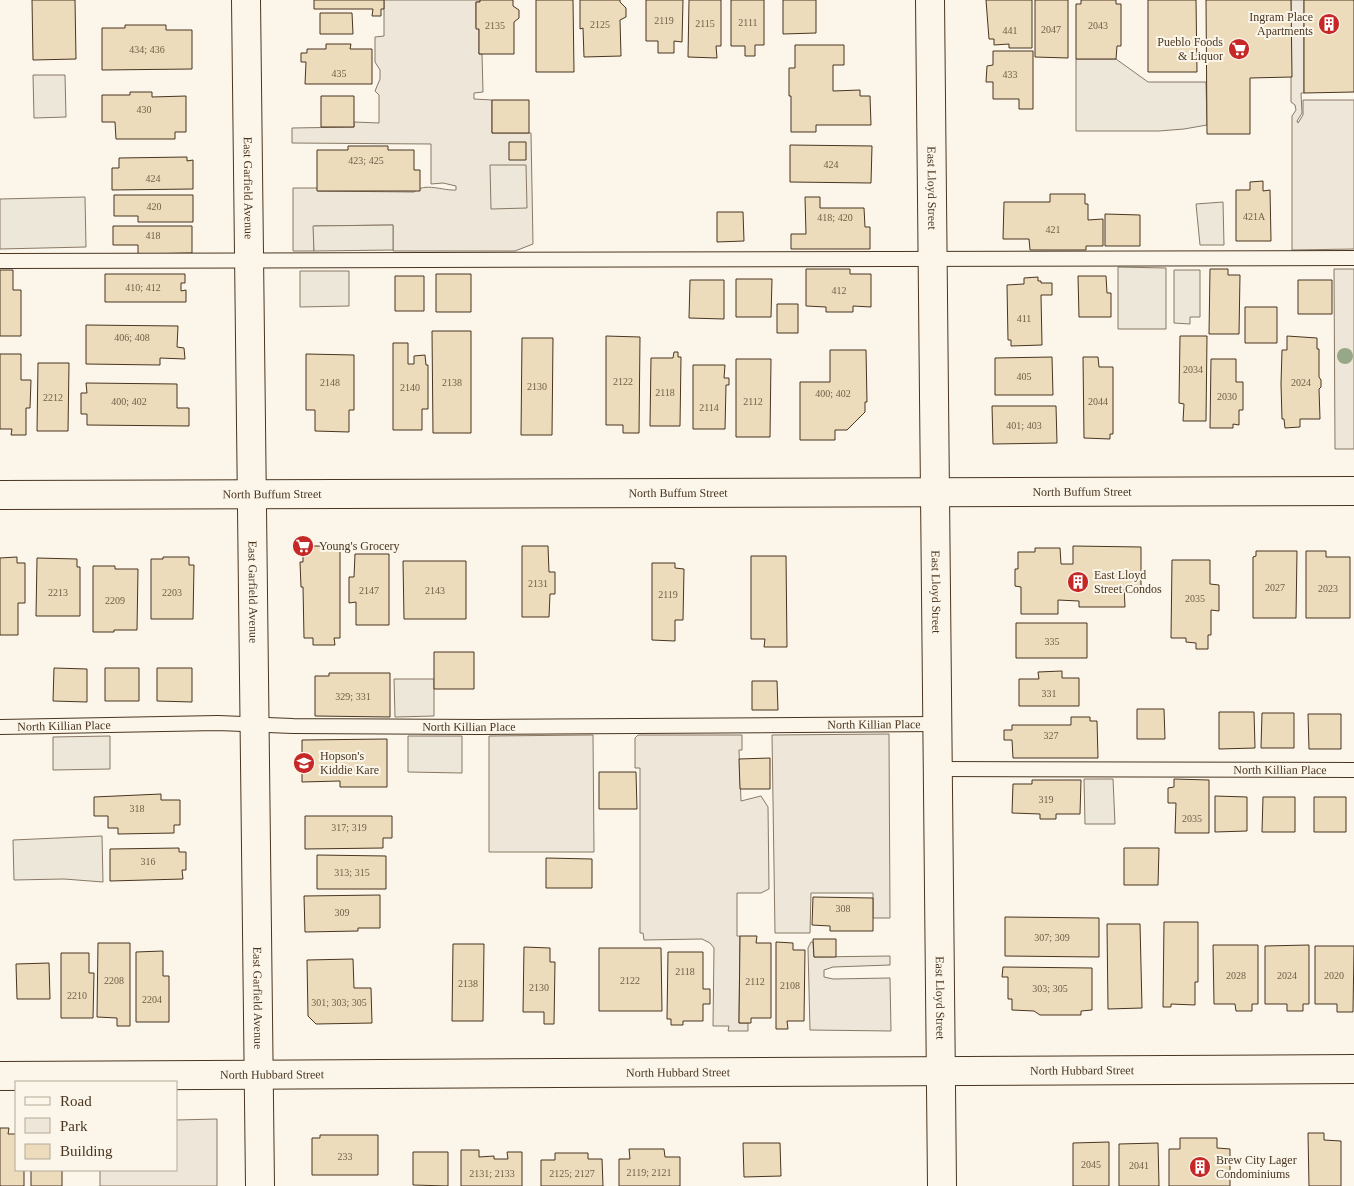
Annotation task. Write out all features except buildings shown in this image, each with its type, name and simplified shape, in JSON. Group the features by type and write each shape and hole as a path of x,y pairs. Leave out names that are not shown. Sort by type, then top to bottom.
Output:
{"street":[{"name":"East Garfield Avenue","path":"246,0 260,1186"},
{"name":"East Lloyd Street","path":"930,0 942,1186"},
{"name":"North Buffum Street","path":"0,495 1354,491"},
{"name":"North Hubbard Street","path":"0,1076 1354,1069"}],"lane":[{"path":"0,260 1354,258"},
{"name":"North Killian Place","path":"0,727 218,723 480,727 937,724"},
{"name":"North Killian Place","path":"938,769 1354,770"}],"green space":[{"path":"384,0 480,0 480,2 476,2 476,28 479,29 479,54 482,54 483,92 474,93 474,99 492,100 492,133 531,133 533,244 515,251 393,251 393,225 314,226 314,251 293,251 293,188 317,188 318,191 414,192 418,189 429,187 456,190 456,186 443,183 431,184 431,144 292,143 292,128 354,127 354,122 379,123 379,95 375,91 380,79 380,70 375,62 375,37 384,36"},
{"path":"1291,0 1304,0 1304,93 1301,93 1302,113 1297,121 1298,123 1303,115 1303,100 1354,100 1354,249 1292,250 1292,116 1296,110 1295,105 1291,102"},
{"path":"1334,269 1354,269 1354,449 1335,449"},
{"path":"889,734 890,918 873,918 873,893 811,893 810,933 775,933 772,735"},
{"path":"593,735 594,852 489,852 489,736"},
{"path":"638,735 742,735 742,750 739,750 741,801 761,796 768,807 769,889 761,893 737,893 737,936 740,936 739,1023 748,1023 748,1031 728,1031 729,1026 713,1026 714,948 710,943 702,939 644,940 643,933 640,933 640,768 635,768 635,738"},
{"path":"811,942 813,942 814,957 890,956 890,965 833,967 824,970 824,977 833,979 890,978 891,1031 810,1030 808,948"},
{"path":"217,1119 217,1186 100,1186 100,1171 178,1171 178,1120"}],"shaded area":[{"path":"1076,59 1116,59 1148,82 1206,82 1207,125 1159,131 1076,131"},
{"path":"33,75 65,75 66,117 34,118"},
{"path":"490,165 526,165 527,208 491,209"},
{"path":"85,197 86,247 0,249 0,199"},
{"path":"1223,202 1224,245 1200,245 1196,204"},
{"path":"393,225 393,250 314,251 313,226"},
{"path":"1118,267 1166,268 1166,329 1118,329"},
{"path":"1174,270 1200,270 1200,317 1190,317 1190,324 1174,323"},
{"path":"300,271 349,271 349,306 300,307"},
{"path":"394,679 434,679 434,716 395,717"},
{"path":"110,736 110,769 53,770 53,737"},
{"path":"408,736 462,736 462,773 408,772"},
{"path":"1084,779 1113,779 1115,824 1085,824"},
{"path":"102,836 103,882 64,879 14,880 13,840"}],"place":[{"name":"Ingram Place Apartments","path":"1329,24"},
{"name":"Pueblo Foods & Liquor","path":"1239,49"},
{"name":"Young's Grocery","path":"303,546"},
{"name":"East Lloyd Street Condos","path":"1078,582"},
{"name":"Hopson's Kiddie Kare","path":"304,763"},
{"name":"Brew City Lager Condominiums","path":"1200,1167"}]}
